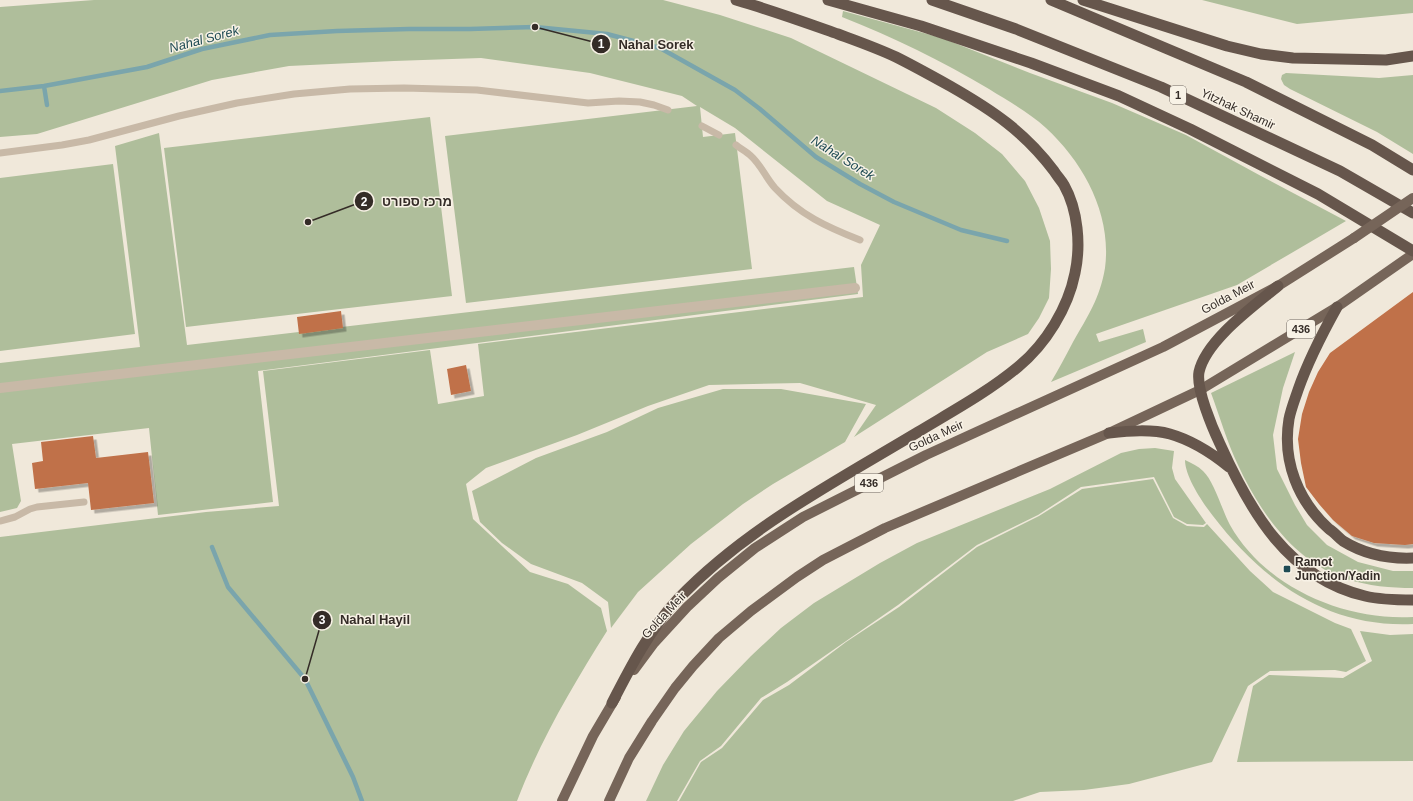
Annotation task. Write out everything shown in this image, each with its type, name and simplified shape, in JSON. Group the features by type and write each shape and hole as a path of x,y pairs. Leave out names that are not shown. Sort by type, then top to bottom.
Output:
{"highway":[{"path":"612,703 636,656 656,627 677,600 715,564 758,531 807,498 944,416 1019,367 1042,342 1061,312 1072,286 1078,258 1078,238 1074,213 1064,186 1044,158 1024,136 997,115 968,96 894,56 784,15 736,0"},
{"path":"828,0 921,26 1031,63 1119,96 1190,129 1318,194 1413,251"},
{"name":"Yitzhak Shamir","path":"932,0 1016,29 1161,88 1340,171 1413,213"},
{"path":"1051,0 1246,82 1372,145 1413,170"},
{"path":"1083,0 1227,46 1261,54 1292,58 1386,60 1413,56"},
{"path":"1278,286 1227,330 1203,361 1199,379 1200,390 1216,437 1244,495 1261,522 1282,549 1307,569 1330,584 1364,596 1391,600 1413,600"},
{"path":"1337,307 1309,360 1294,401 1289,419 1288,448 1291,470 1302,496 1318,519 1343,541 1371,554 1396,559 1413,558"},
{"path":"1109,433 1145,431 1170,434 1208,452 1231,468"}],"main road":[{"name":"Golda Meir","path":"562,801 593,736 634,669 654,643 687,607 718,578 755,548 802,517 926,455 1162,347 1278,286 1354,238 1413,198"},
{"name":"436","path":"609,801 629,758 675,688 719,638 767,598 823,560 885,528 1109,433 1200,390 1337,307 1413,254"}],"street":[{"path":"0,388 855,288"}],"lane":[{"path":"0,153 85,141 179,116 237,103 294,94 350,89 462,89 588,103 619,101 640,102 668,110"},
{"path":"702,126 719,135"},
{"path":"736,145 751,156 776,188 791,204 809,217 830,228 860,240"},
{"path":"0,521 15,517 37,507 84,502"}],"green space":[{"path":"94,0 663,0 720,15 791,38 936,108 975,133 1002,154 1025,181 1039,208 1050,241 1051,269 1049,298 1039,318 1028,334 987,352 854,437 876,405 800,383 709,385 648,406 577,435 486,468 466,484 473,519 530,572 568,584 601,608 607,631 558,714 536,757 517,801 0,801 0,537 206,512 279,506 263,371 430,350 438,404 484,396 478,344 863,297 861,265 880,225 827,201 735,128 700,107 703,137 735,133 752,269 466,303 445,136 697,106 682,96 590,73 481,58 394,61 289,66 212,80 37,134 0,137 0,7"},
{"path":"1202,0 1413,0 1413,13 1297,24"},
{"path":"843,11 942,38 1030,73 1112,103 1186,135 1346,221 1237,285 1096,334 1099,342 1143,329 1146,342 1051,382 1097,298 1105,268 1106,248 1104,229 1092,191 1083,174 1060,142 1046,128 1026,112 989,89 935,59 899,41 842,17"},
{"path":"1286,73 1379,78 1413,75 1413,154 1377,132 1290,89 1284,85 1281,79 1282,75"},
{"path":"430,117 452,296 186,327 164,148"},
{"path":"159,133 187,345 854,267 858,294 258,371 273,502 158,515 149,428 12,444 21,501 17,508 0,512 0,363 140,347 115,146"},
{"path":"113,164 135,334 0,351 0,178"},
{"path":"1295,352 1283,388 1273,435 1277,469 1295,505 1307,525 1327,545 1358,562 1393,571 1413,571 1413,588 1380,586 1347,579 1328,571 1311,561 1295,548 1268,517 1238,465 1211,393"},
{"path":"723,389 781,389 866,404 845,442 773,484 743,504 691,544 638,592 611,628 608,602 582,583 531,564 502,543 480,522 472,491 536,458 607,432 658,408"},
{"path":"1155,448 1174,451 1172,468 1175,479 1206,523 1203,525 1187,524 1174,517 1154,477 1081,487 1038,515 977,545 898,605 787,682 761,698 721,746 700,761 677,801 646,801 663,765 684,731 717,691 781,628 814,603 880,563 917,543 1050,489 1121,453 1139,449"},
{"path":"1185,460 1199,468 1207,476 1230,525 1245,547 1264,566 1285,582 1308,596 1334,606 1360,613 1386,617 1413,617 1413,624 1382,623 1352,618 1325,609 1300,596 1276,580 1253,561 1213,516 1191,482"},
{"path":"1153,479 1173,518 1187,526 1204,527 1207,524 1250,571 1273,592 1335,623 1351,629 1366,661 1346,672 1335,670 1270,671 1248,686 1212,762 1129,784 1084,790 1040,792 1013,801 679,801 701,762 722,748 763,700 789,685 846,642 899,607 977,547 1039,516 1082,489"},
{"path":"1360,631 1390,635 1413,634 1413,761 1237,762 1253,686 1269,675 1343,678 1372,661"}],"building":[{"path":"1413,292 1413,544 1405,545 1374,543 1352,536 1333,520 1306,487 1298,439 1302,414 1309,392 1318,372 1330,353"},
{"path":"341,311 343,328 299,334 297,317"},
{"path":"466,365 471,391 451,395 447,369"},
{"path":"93,436 96,458 148,452 154,503 91,510 88,483 35,489 32,463 43,461 41,442"}],"waterway":[{"name":"Nahal Sorek","path":"0,91 44,86 147,67 202,49 270,35 337,31 535,27 607,34 660,48 735,90 760,109 816,157 860,184 894,202 961,230 1007,241"},
{"path":"44,86 47,105"},
{"path":"212,547 228,587 305,679 353,777 362,801"}],"place":[{"name":"Nahal Sorek","path":"535,27"},
{"name":"מרכז ספורט","path":"308,222"},
{"name":"Ramot Junction/Yadin","path":"1287,569"},
{"name":"Nahal Hayil","path":"305,679"}]}
